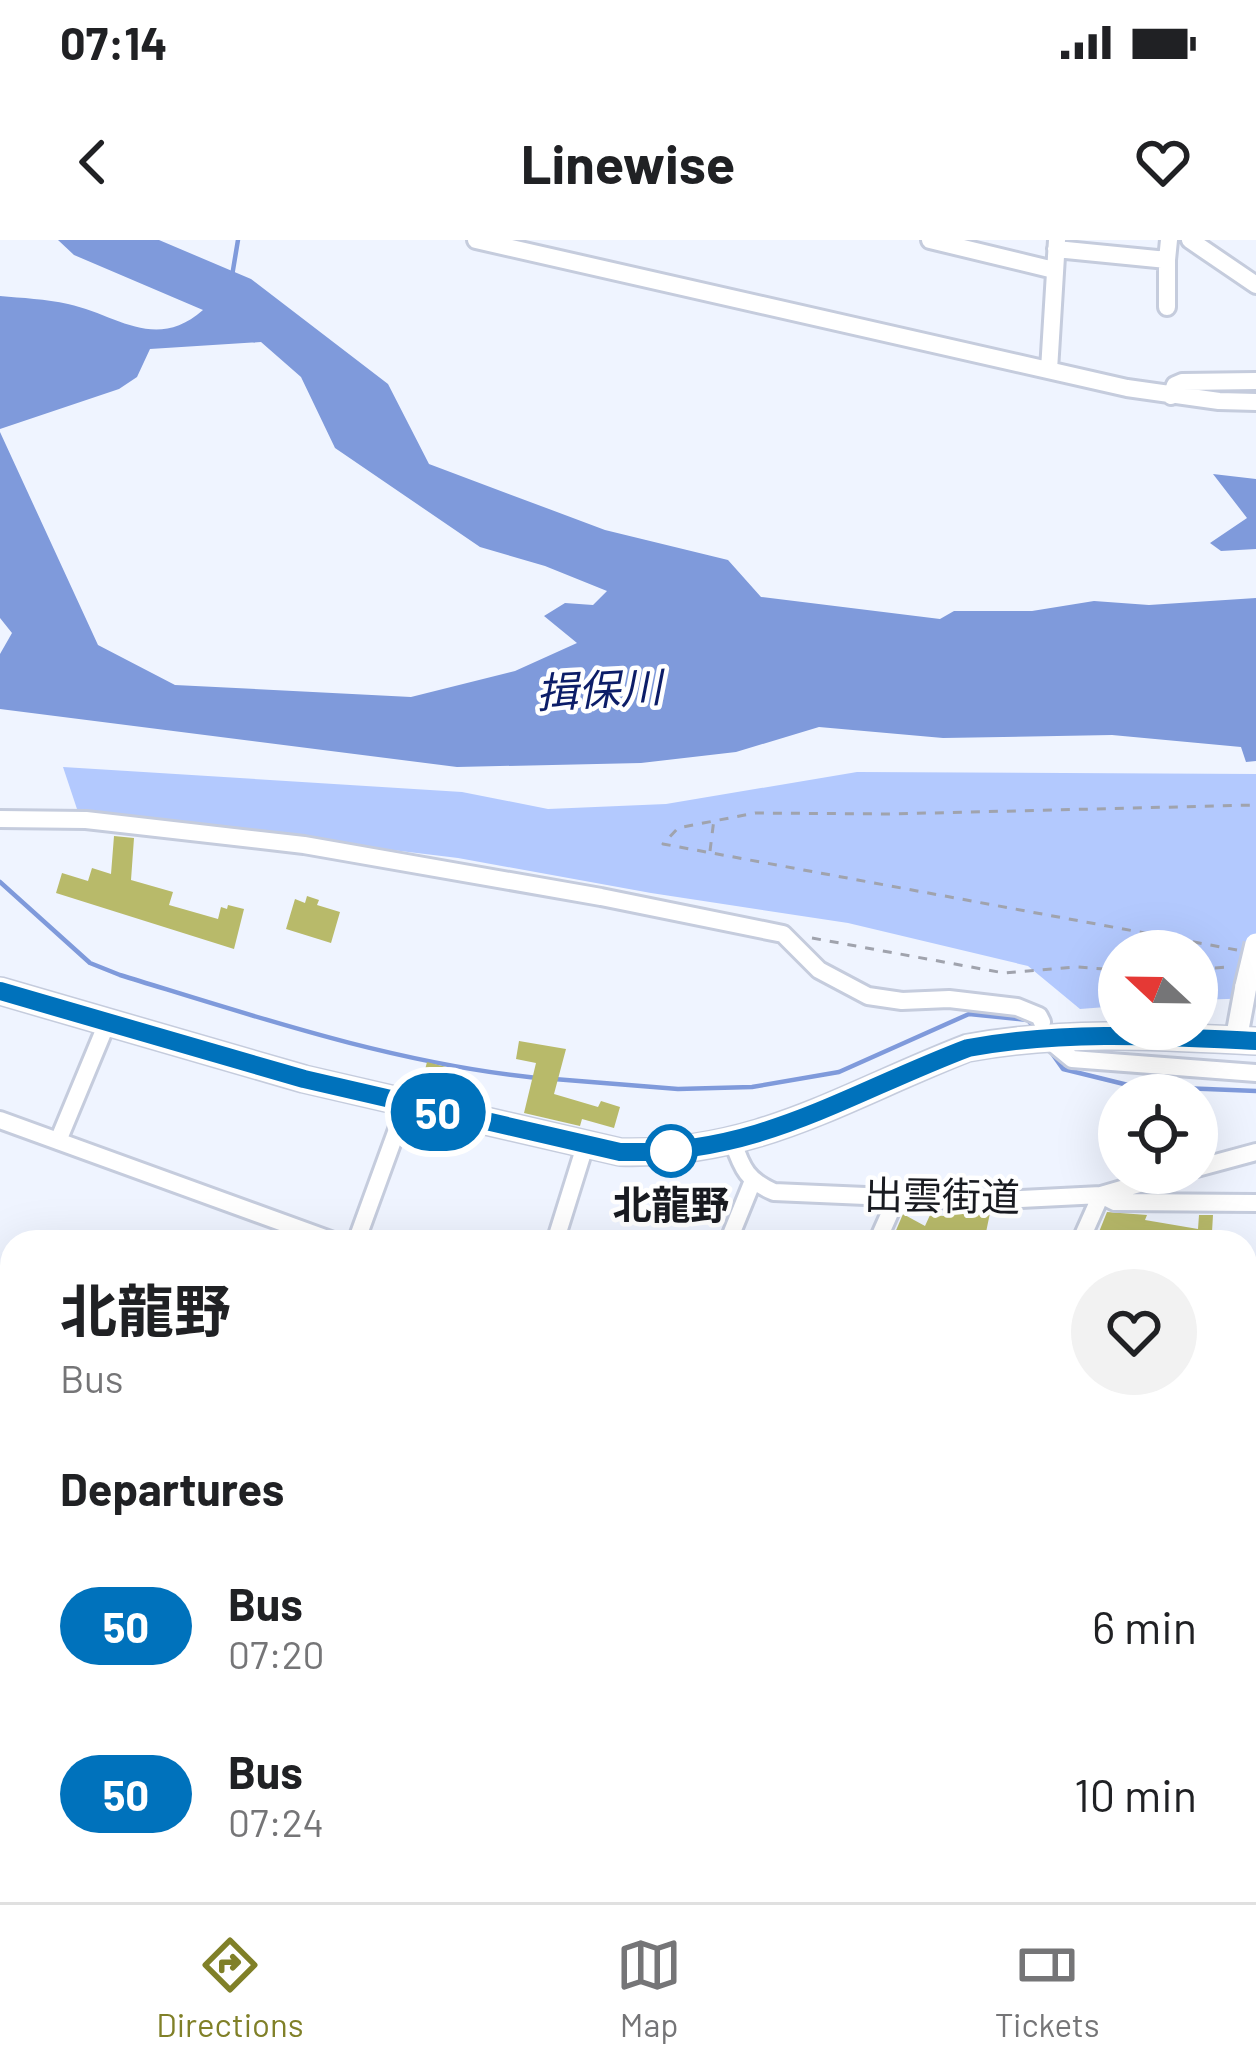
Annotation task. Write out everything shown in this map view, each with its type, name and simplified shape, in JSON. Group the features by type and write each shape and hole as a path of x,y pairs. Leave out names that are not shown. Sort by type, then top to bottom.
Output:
{"highway":[{"path":"0,991 406,1105 585,1146 645,1152 734,1142 785,1126 968,1048 1076,1034 1246,1041"}],"main road":[{"path":"1246,1041 1241,976 1247,947"}],"street":[{"path":"479,240 1171,396 1256,402"},
{"path":"930,240 1054,270"},
{"path":"1167,307 1169,240"},
{"path":"1190,240 1256,285"},
{"path":"1049,370 1057,244 1167,260"},
{"path":"1171,396 1175,385 1182,382 1256,381"},
{"path":"0,819 86,820 304,845 601,897 782,934 819,970 868,996 1017,1007 1040,1016 1042,1022"},
{"path":"58,1141 107,1023"},
{"path":"1054,1045 1072,1060 1256,1073"},
{"path":"360,1230 406,1105"},
{"path":"0,1120 303,1230"},
{"path":"733,1230 752,1183 741,1168 734,1142"},
{"path":"559,1230 585,1146"},
{"path":"1218,1162 1256,1152"},
{"name":"出雲街道","path":"752,1183 774,1192 980,1201 1104,1194"},
{"path":"1085,1230 1101,1195 1115,1202 1256,1203"},
{"path":"882,1230 897,1197"}],"path":[{"path":"1247,947 663,844 678,828 755,814 1256,805"},
{"path":"710,853 714,818"},
{"path":"782,934 1004,973 1098,968"},
{"path":"1218,972 1241,976"}],"shaded area":[{"path":"63,767 462,792 548,809 666,804 857,772 1256,774 1256,998 1218,999 1218,930 1098,930 1098,1008 1080,1009 1028,966 848,923 458,858 78,812"}],"water":[{"name":"揖保川","path":"58,240 159,240 251,279 388,384 429,464 605,530 728,560 761,597 940,619 954,611 1032,611 1094,601 1149,605 1256,598 1256,761 1246,762 1241,747 1112,735 943,738 819,727 736,752 641,763 457,767 0,709 0,654 12,633 0,618 0,432 98,645 175,685 411,697 515,671 577,643 544,616 565,603 593,605 607,591 480,547 335,448 301,377 261,342 150,349 137,377 119,389 0,429 0,296 68,304 152,329 169,328 203,310 74,255"},
{"path":"1213,474 1256,479 1256,549 1221,551 1210,543 1247,518"}],"building":[{"path":"114,836 134,838 131,880 173,892 169,905 218,919 221,907 244,909 234,949 56,893 62,873 88,881 92,868 111,874"},
{"path":"307,896 319,900 317,905 340,912 331,943 286,929 295,899 305,903"},
{"path":"519,1041 566,1049 554,1094 598,1107 601,1101 620,1107 614,1128 582,1119 580,1126 524,1113 536,1063 516,1059"},
{"path":"427,1062 461,1071 451,1096 420,1089"},
{"path":"945,1212 990,1213 986,1230 896,1230 903,1214 925,1226 930,1215 944,1216"},
{"path":"1107,1212 1147,1215 1145,1220 1198,1229 1199,1215 1213,1215 1212,1230 1100,1230"}],"waterway":[{"path":"232,276 238,240"},
{"path":"0,882 90,963 120,975 378,1050 537,1078"},
{"path":"554,1079 678,1089 752,1087 839,1072 969,1014 1028,1020 1034,1028"},
{"path":"1051,1052 1063,1069 1132,1086 1256,1091"}],"bus line":[{"name":"50","path":"0,991 304,1079 620,1152 664,1152 734,1142 785,1126 968,1048 994,1043 1076,1034 1256,1041"}],"place":[{"name":"北龍野","path":"671,1151"}]}
